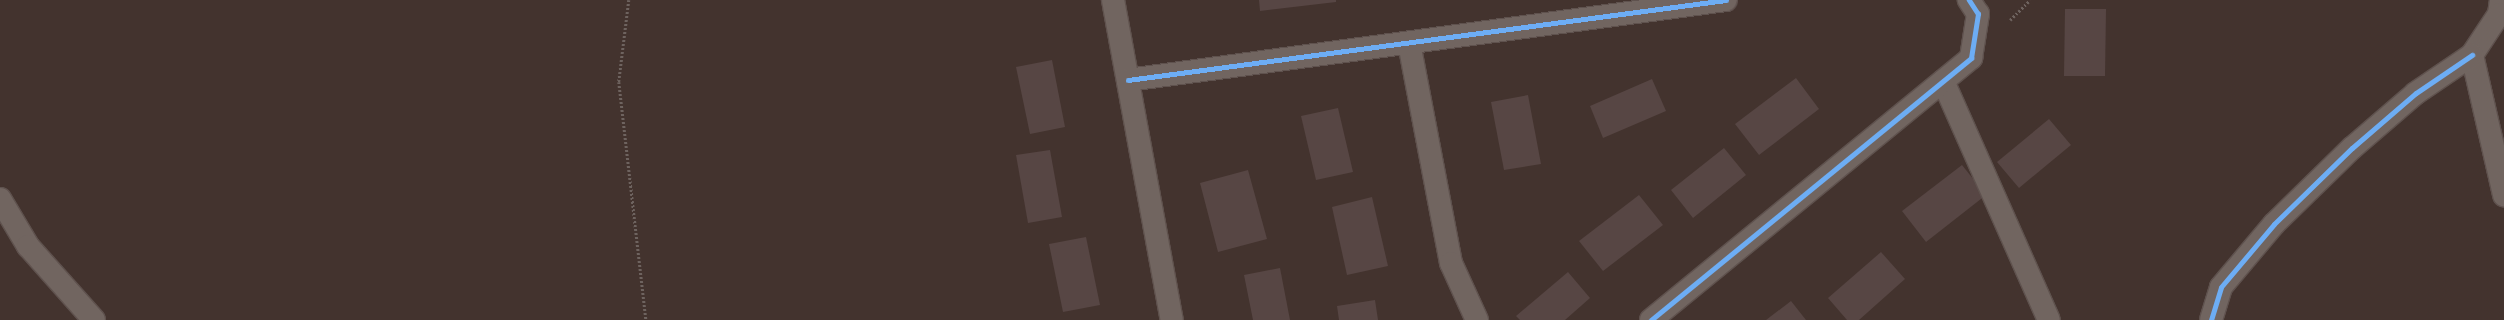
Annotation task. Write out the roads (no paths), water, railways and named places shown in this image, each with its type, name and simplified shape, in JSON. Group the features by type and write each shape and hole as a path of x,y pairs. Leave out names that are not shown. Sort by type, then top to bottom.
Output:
{"street":[{"path":"1113,0 1172,320"},
{"path":"1128,80 1726,0"},
{"path":"1651,320 1971,58 1978,14 1969,0"},
{"path":"2211,320 2221,287 2274,224 2352,148 2416,93 2472,54 2499,14 2501,0"},
{"path":"1408,43 1451,263 1477,320"},
{"path":"2472,54 2504,195"},
{"path":"1943,81 2049,320"},
{"path":"0,199 28,246 94,320"}]}
